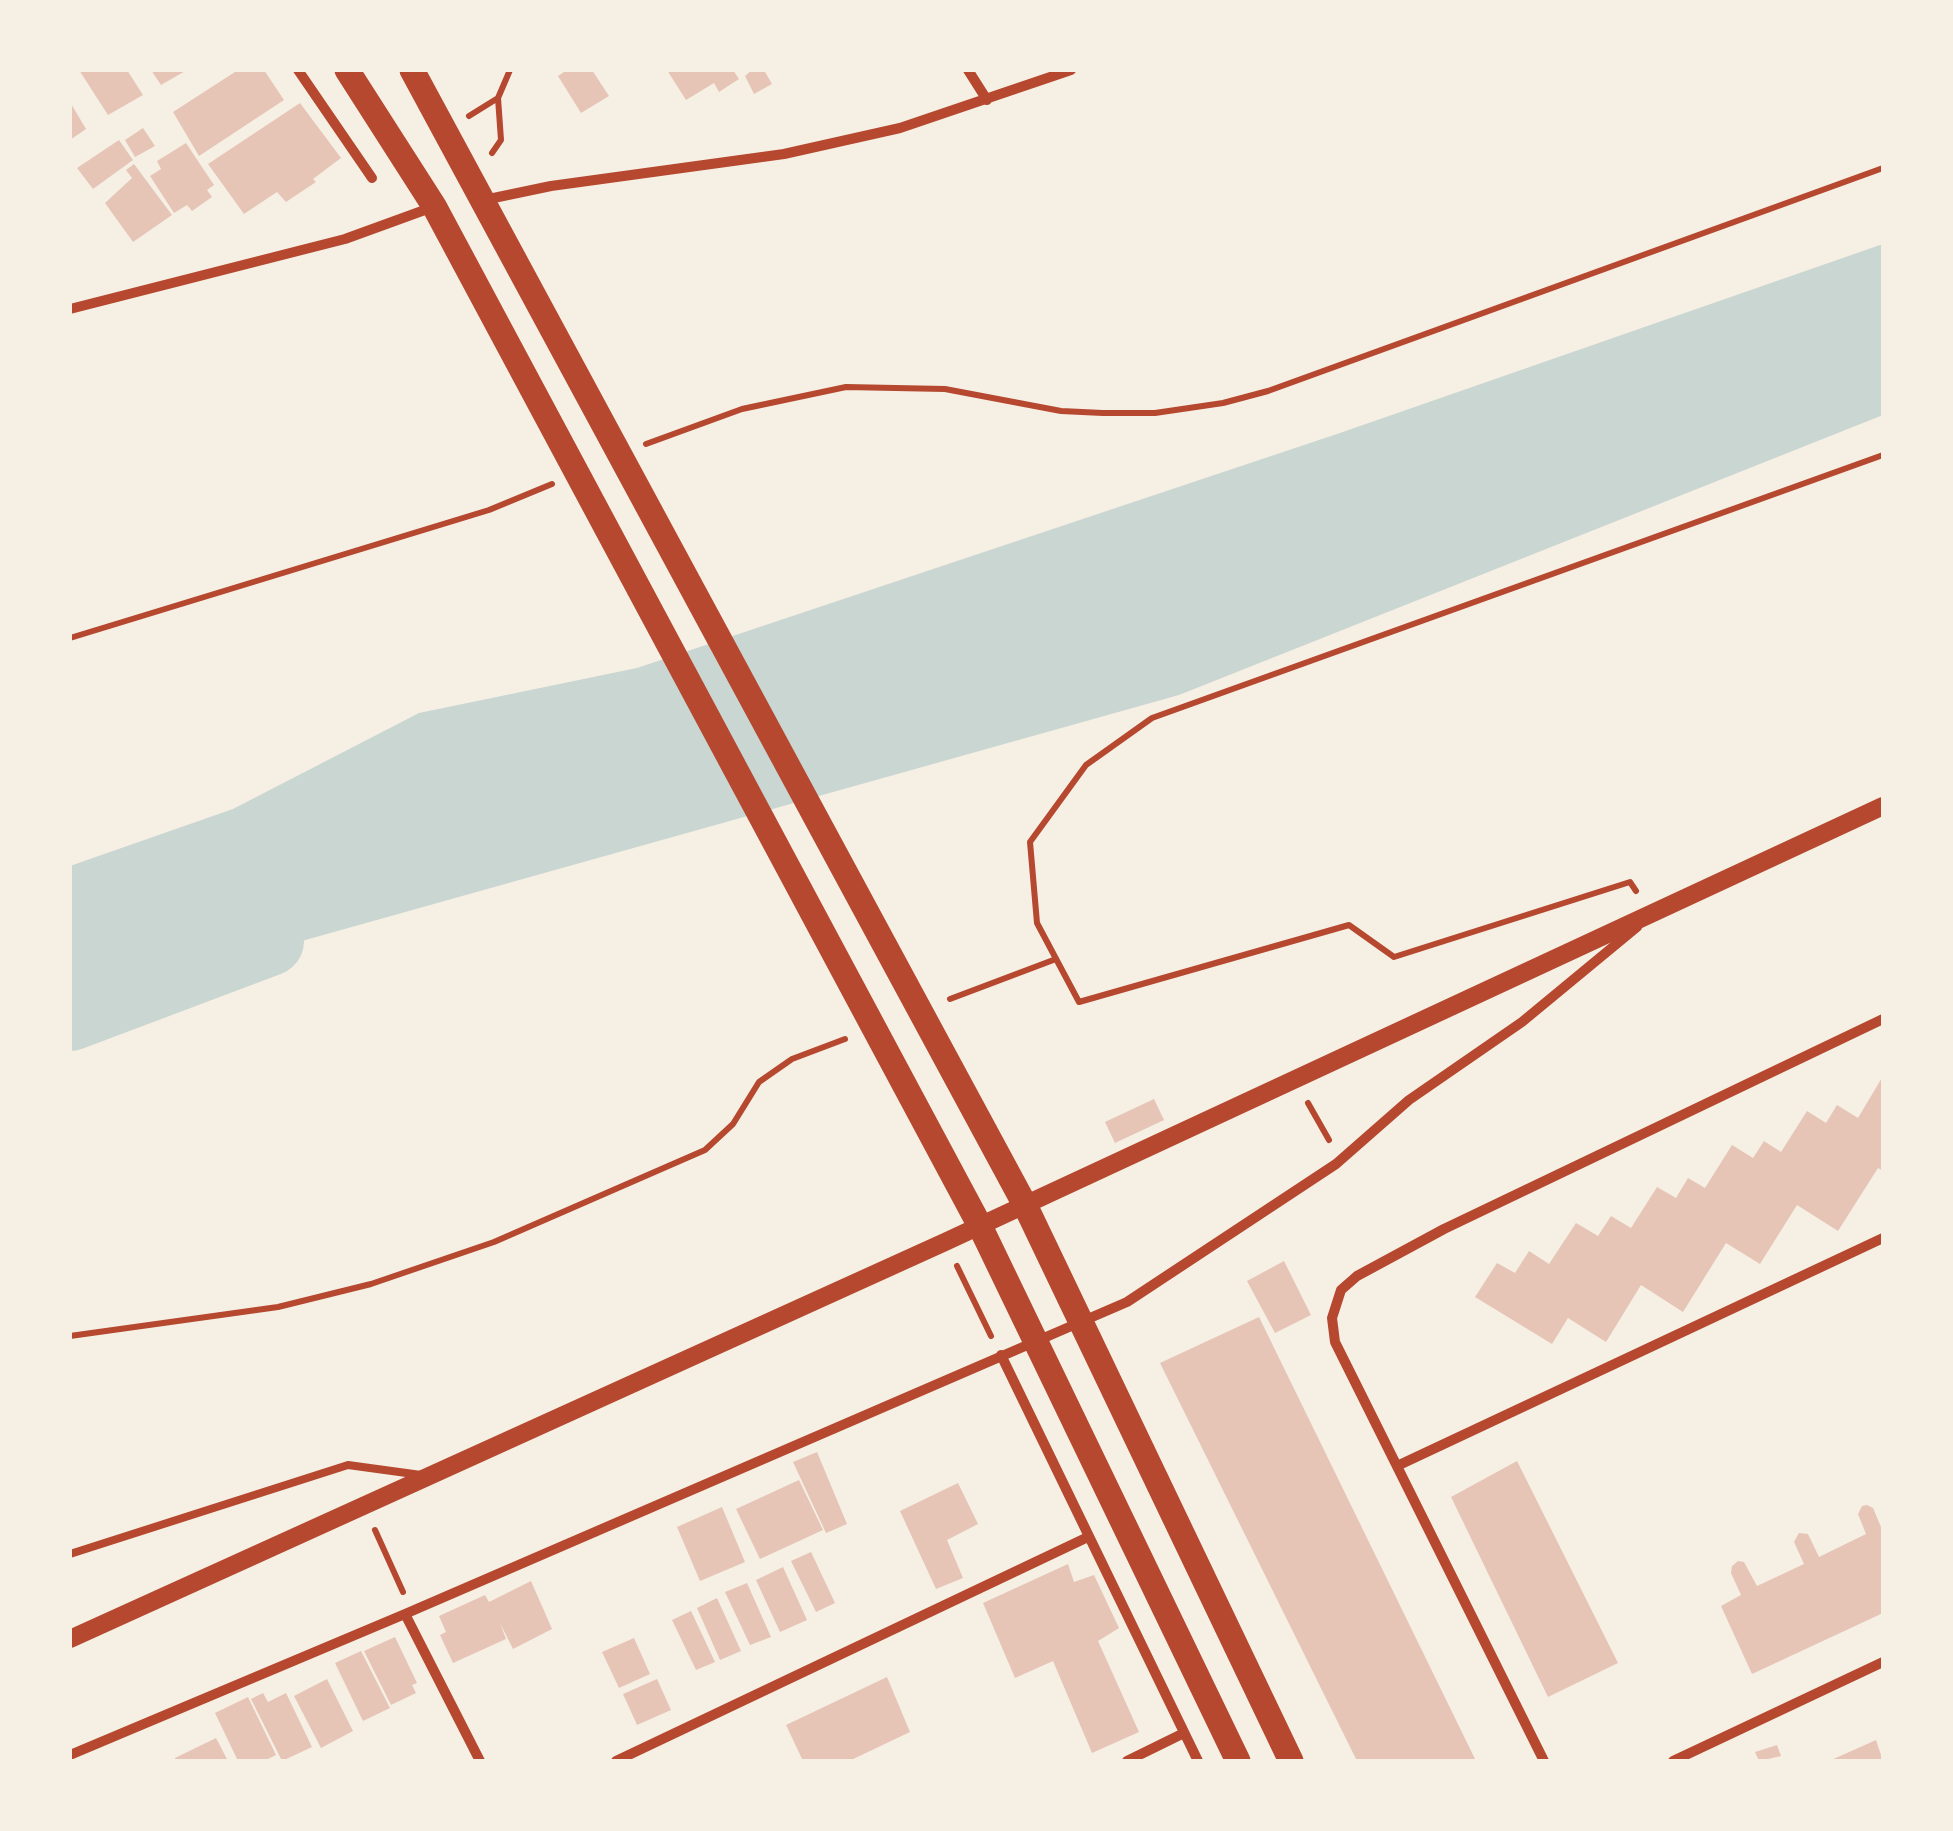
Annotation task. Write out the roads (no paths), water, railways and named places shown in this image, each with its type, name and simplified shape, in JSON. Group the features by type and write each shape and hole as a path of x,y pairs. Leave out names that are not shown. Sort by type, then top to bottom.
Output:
{"main road":[{"path":"347,70 434,206 980,1227 1238,1761"},
{"path":"412,70 1024,1206 1291,1761"}],"street":[{"path":"298,70 372,178"},
{"path":"968,70 987,100"},
{"path":"482,200 550,186 784,154 900,128 1071,70"},
{"path":"70,309 345,239 434,206"},
{"path":"70,1639 980,1227 1883,806"},
{"path":"70,1755 1128,1302 1340,1160 1409,1100 1522,1022 1652,914"},
{"path":"1544,1761 1335,1342 1332,1318 1341,1290 1358,1276 1444,1229 1883,1019"},
{"path":"1397,1466 1883,1238"},
{"path":"1001,1354 1198,1761"},
{"path":"616,1761 1088,1537"},
{"path":"409,1613 480,1761"},
{"path":"1673,1761 1883,1662"},
{"path":"1127,1761 1184,1733"}],"lane":[{"path":"70,1554 348,1465 432,1477"}],"waterway":[{"path":"70,1016 269,941"}]}
